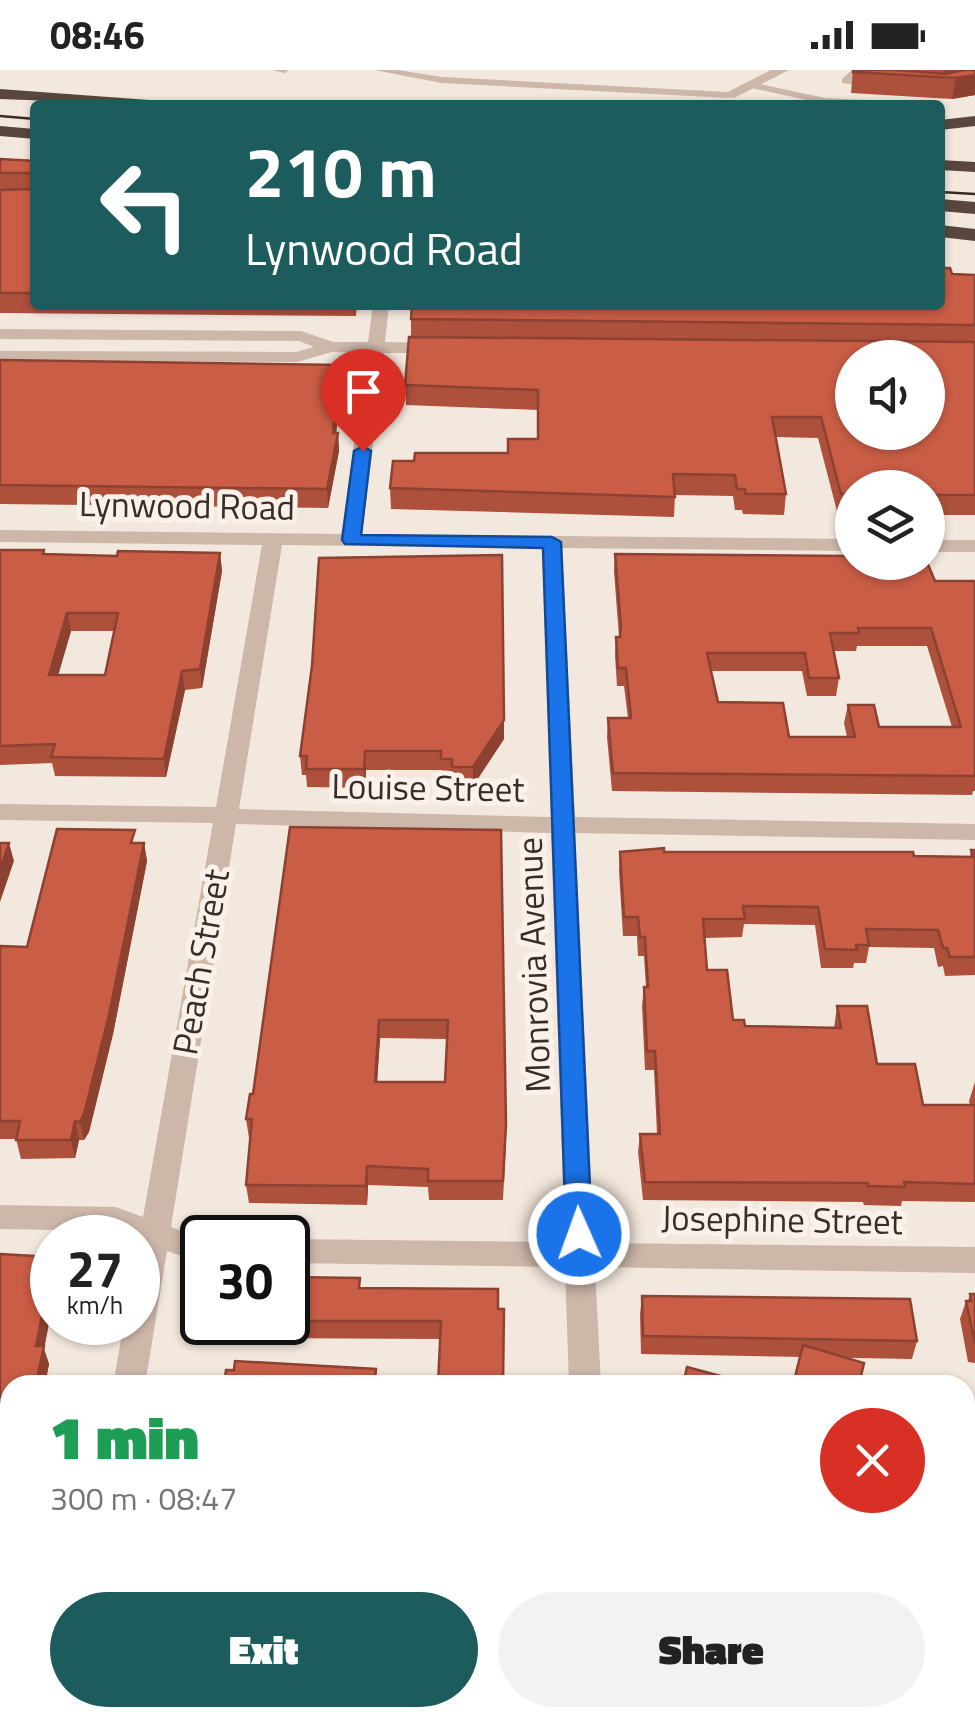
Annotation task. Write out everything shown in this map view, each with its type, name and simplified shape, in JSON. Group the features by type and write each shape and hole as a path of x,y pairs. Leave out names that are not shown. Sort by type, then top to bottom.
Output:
{"highway":[{"path":"0,94 81,100"},
{"path":"945,124 975,121"},
{"path":"0,131 30,134"},
{"path":"945,165 975,167"},
{"path":"945,205 975,208"},
{"path":"945,232 975,236"}],"street":[{"path":"729,95 782,70"},
{"path":"351,540 380,310"},
{"path":"0,334 301,336 331,347 456,348"},
{"path":"0,356 298,358 331,347"},
{"name":"Lynwood Road","path":"0,536 835,545"},
{"name":"Peach Street","path":"157,1215 273,539"},
{"name":"Monrovia Avenue","path":"552,542 585,1375"},
{"path":"945,546 975,546"},
{"name":"Louise Street","path":"0,812 226,815 264,820 563,827 975,832"},
{"path":"0,1217 30,1218"},
{"name":"Josephine Street","path":"310,1252 975,1260"},
{"name":"Peach Street","path":"131,1375 136,1345"}],"lane":[{"path":"379,70 384,74 478,82 729,95"},
{"path":"478,82 490,70"},
{"path":"858,70 845,82 889,84"},
{"path":"750,85 825,100"}],"building":[{"path":"853,70 946,74 975,70 975,75 956,78"},
{"path":"0,159 30,161 30,173 0,173"},
{"path":"30,189 30,293 0,293 0,190"},
{"path":"945,268 950,268 952,274 975,275 975,325 411,319 412,310 945,310"},
{"path":"409,337 835,341 835,450 945,450 945,342 975,342 975,495 945,495 945,470 835,471 821,417 772,417 786,494 745,494 745,489 737,489 735,475 673,474 675,497 390,488 393,461 414,461 415,453 508,453 508,439 538,439 538,390 405,385"},
{"path":"0,360 340,365 333,433 338,433 327,489 0,485"},
{"path":"0,550 117,556 118,551 220,553 200,669 182,671 164,759 51,757 55,744 0,746","holes":["67,613 118,613 105,675 49,675"]},
{"path":"615,554 835,556 835,580 975,581 975,776 613,773 608,718 631,718 626,668 618,668 616,637 620,637","holes":["858,628 931,628 961,727 879,727 874,705 848,705 855,737 789,737 783,703 718,702 707,653 805,653 809,678 839,678 830,633 859,633"]},
{"path":"502,555 504,720 473,767 452,767 452,759 441,759 441,751 365,751 364,769 306,769 307,756 300,756 312,666 319,558"},
{"path":"290,827 501,830 506,1124 503,1181 428,1181 428,1169 367,1166 366,1186 246,1185 252,1119 246,1119 253,1094","holes":["379,1020 448,1020 445,1082 375,1082"]},
{"path":"57,829 135,830 131,843 144,843 109,1015 84,1114 80,1122 75,1121 71,1140 16,1140 20,1121 0,1121 0,946 27,947"},
{"path":"0,843 9,843 0,870"},
{"path":"664,848 664,852 913,852 914,856 973,857 971,850 975,850 975,957 950,957 938,930 866,929 869,945 856,945 857,950 825,949 818,907 743,906 745,919 703,919 707,970 727,970 733,1020 744,1020 745,1026 841,1028 837,1006 867,1006 877,1064 915,1064 923,1105 975,1105 975,1184 904,1182 905,1187 868,1183 645,1182 640,1134 660,1134 655,1051 647,1051 645,937 640,937 638,917 624,917 620,852"},
{"path":"0,1254 30,1256 30,1345 44,1346 38,1375 0,1375"},
{"path":"310,1277 360,1278 359,1288 498,1289 498,1309 504,1309 503,1375 438,1375 441,1321 310,1321"},
{"path":"970,1294 975,1294 975,1344 966,1301 971,1301"},
{"path":"642,1296 910,1299 917,1341 643,1336"},
{"path":"803,1345 864,1363 861,1375 796,1375"},
{"path":"235,1361 376,1369 376,1375 225,1375 226,1370 234,1370"},
{"path":"687,1367 717,1375 685,1375"}],"tram line":[{"path":"0,116 30,119"},
{"path":"945,192 975,194"}],"route":[{"path":"363,451 351,540 552,542 579,1234"}]}
